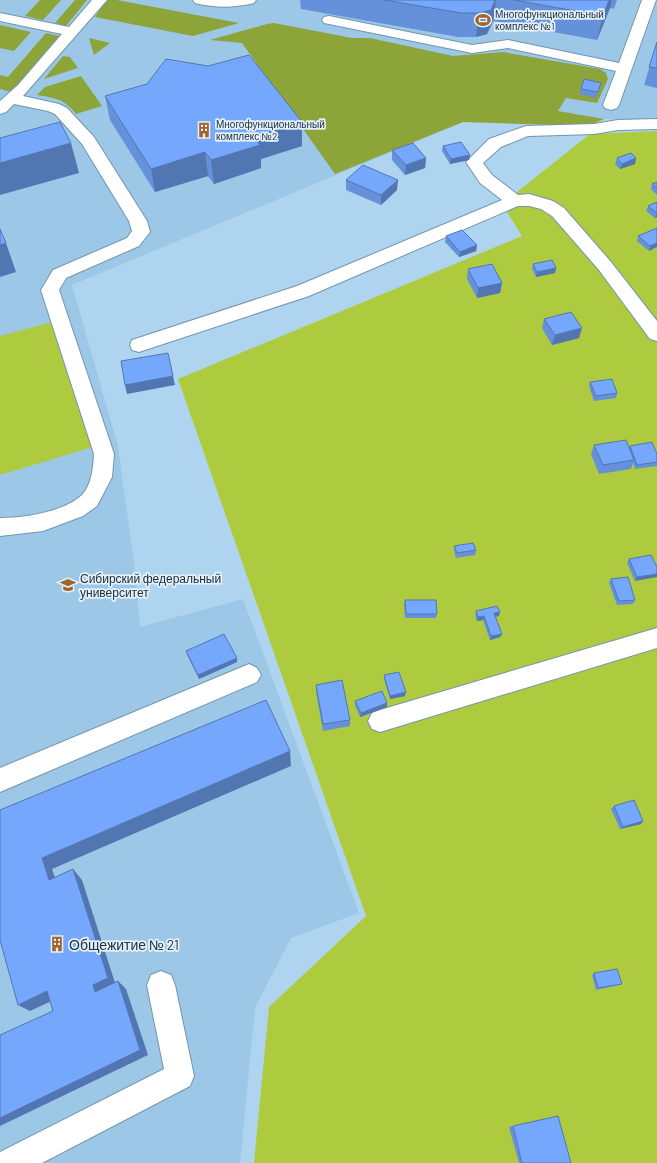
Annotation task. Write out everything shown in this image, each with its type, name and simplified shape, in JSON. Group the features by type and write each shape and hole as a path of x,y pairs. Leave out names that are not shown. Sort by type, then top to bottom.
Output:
{"lane":[{"path":"6,104 100,0"},
{"path":"200,0 229,4 249,0"},
{"path":"612,105 623,68 649,0"},
{"path":"0,17 72,32"},
{"path":"329,20 472,49 508,44 623,68"},
{"path":"0,527 43,522 76,510 90,500 102,477 104,454 50,290 59,274 133,242 141,232 138,221 88,141 61,111 52,106 6,104"},
{"path":"515,201 486,179 474,162 495,143 526,131 594,129 618,125 657,124"},
{"path":"139,345 303,291 515,201 529,200 547,205 558,212 605,266 657,334"},
{"path":"380,721 493,686 579,663 657,638"},
{"path":"0,780 249,675"},
{"path":"11,1163 180,1076 161,985"}],"shaded area":[{"name":"Сибирский федеральный университет","path":"0,0 657,0 657,119 604,119 588,126 463,122 72,285 118,446 135,571 140,627 243,599 359,913 291,938 255,1008 240,1163 0,1163"}],"green space":[{"path":"40,0 61,0 43,20 25,16"},
{"path":"75,0 87,0 66,26 55,23"},
{"path":"108,0 117,0 239,23 193,36 95,17"},
{"path":"274,23 352,38 370,38 453,56 503,52 600,69 606,73 608,79 597,103 566,98 558,111 604,119 588,126 463,122 335,174 242,43 210,40"},
{"path":"0,25 31,32 14,51 0,48"},
{"path":"46,33 59,36 11,92 0,89 0,75 8,77"},
{"path":"89,38 110,43 94,55"},
{"path":"63,56 70,57 78,68 44,79"},
{"path":"81,76 102,106 76,114 64,102 37,95 45,87"},
{"path":"657,131 657,1163 254,1163 269,1007 366,916 178,379 522,236 502,204 590,134"},
{"path":"52,322 96,446 0,475 0,336"}],"building":[{"path":"384,0 495,0 491,10 479,13 461,13"},
{"path":"514,0 609,0 603,16"},
{"path":"657,42 657,68 649,67"},
{"name":"Многофункциональный комплекс №2","path":"249,55 302,122 254,137 260,145 211,160 205,152 151,169 105,96 147,84 166,59 208,66"},
{"path":"584,79 601,83 598,92 581,89"},
{"path":"60,122 71,143 0,163 0,138"},
{"path":"461,142 470,155 451,159 443,146"},
{"path":"413,143 426,158 406,165 392,150"},
{"path":"631,153 636,158 622,164 617,158"},
{"path":"363,165 398,180 381,195 346,180"},
{"path":"657,182 657,188 652,184"},
{"path":"657,202 657,213 648,206"},
{"path":"657,228 657,243 650,246 638,236"},
{"path":"0,229 6,243 0,245"},
{"path":"462,230 477,245 460,252 446,236"},
{"path":"552,260 556,268 537,272 533,264"},
{"path":"492,264 502,283 478,288 468,269"},
{"path":"571,312 582,328 555,335 544,319"},
{"path":"168,353 173,376 125,385 121,361"},
{"path":"612,379 617,393 596,396 590,382"},
{"path":"626,440 634,460 603,465 594,445"},
{"path":"652,442 657,454 657,462 637,465 630,446"},
{"path":"473,543 476,550 457,553 454,546"},
{"path":"651,555 657,567 657,574 637,577 629,559"},
{"path":"628,577 635,600 619,601 611,579"},
{"path":"405,600 436,600 437,614 406,614"},
{"path":"497,606 500,612 494,613 502,634 491,636 484,616 478,617 476,611"},
{"path":"224,634 237,658 198,675 186,651"},
{"path":"399,672 406,692 390,696 384,675"},
{"path":"342,680 350,720 323,724 316,685"},
{"path":"382,691 387,703 361,713 355,701"},
{"name":"Общежитие № 21","path":"266,700 290,751 42,858 49,880 73,869 108,978 93,985 95,992 118,981 140,1050 0,1118 0,1035 53,1011 47,991 18,1005 0,940 0,810"},
{"path":"634,800 643,821 623,827 614,806"},
{"path":"617,969 622,984 598,988 594,973"},
{"path":"558,1116 571,1163 522,1163 513,1126"}],"place":[{"name":"Многофункциональный комплекс №1","path":"483,20"},
{"name":"Многофункциональный комплекс №2","path":"204,130"},
{"name":"Сибирский федеральный университет","path":"68,585"},
{"name":"Общежитие № 21","path":"57,944"}]}
